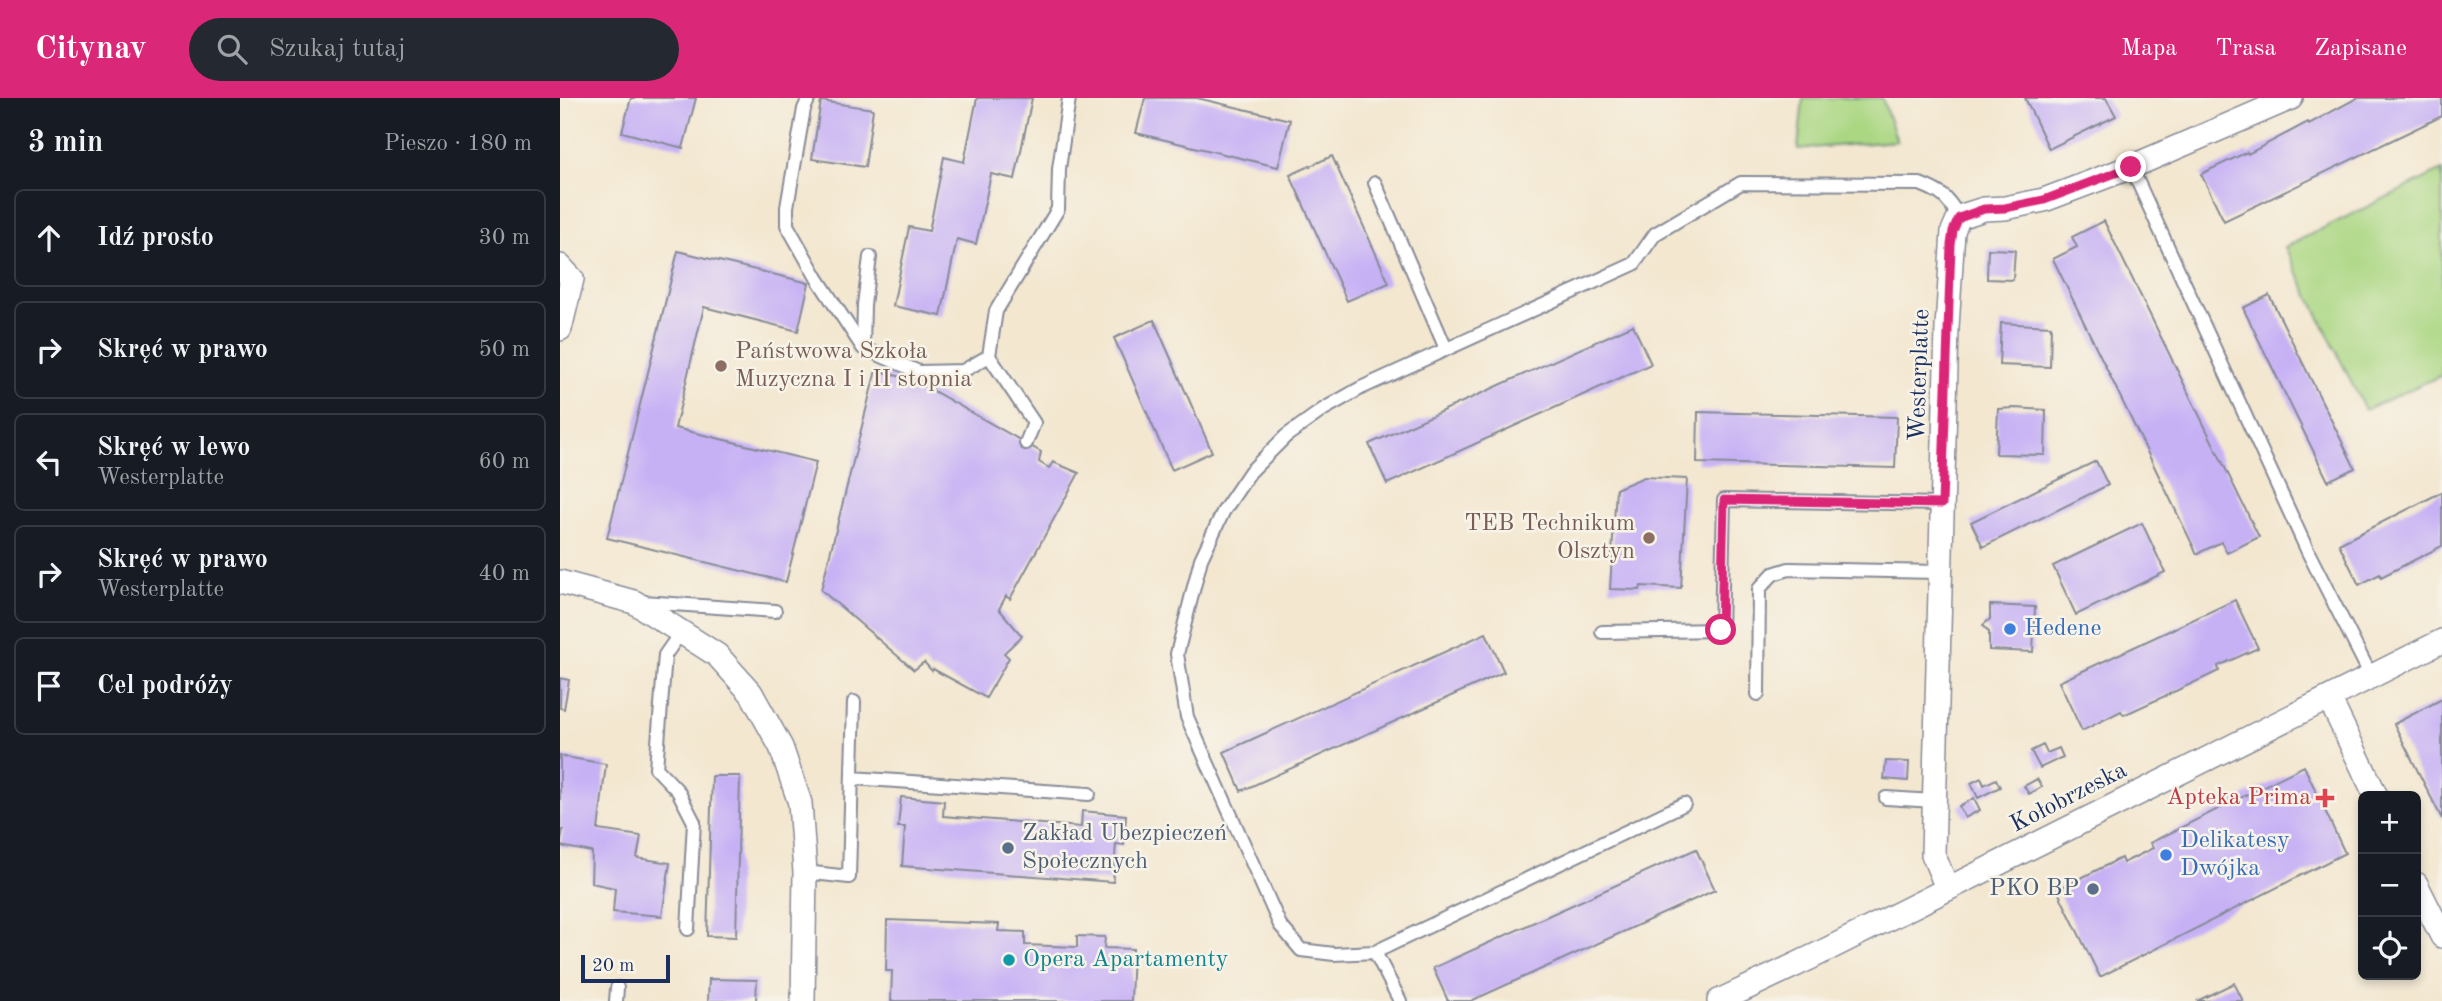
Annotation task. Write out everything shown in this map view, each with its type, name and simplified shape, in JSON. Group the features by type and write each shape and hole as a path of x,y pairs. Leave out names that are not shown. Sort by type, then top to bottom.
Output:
{"street":[{"path":"1959,218 1984,209 2005,208 2044,200 2131,167 2291,98"},
{"name":"Westerplatte","path":"1947,888 1934,854 1934,801 1951,245 1959,218"},
{"path":"560,329 566,272"},
{"path":"560,582 634,602 717,655 751,693 781,747 800,803 805,872 803,1001"},
{"name":"Kołobrzeska","path":"1719,1001 2442,641"},
{"path":"2329,698 2374,791"},
{"path":"2421,894 2442,936"}],"lane":[{"path":"809,98 804,109 791,183 787,225 817,278 863,348 919,372 963,371 989,356"},
{"path":"1026,443 1034,424 989,356 996,311 1058,209 1059,169 1069,98"},
{"path":"2131,167 2308,552 2371,676"},
{"path":"1375,183 1446,349"},
{"path":"1684,804 1375,952 1334,954 1300,950 1280,925 1186,718 1177,654 1201,559 1223,512 1250,472 1286,436 1324,409 1361,388 1634,264 1655,234 1741,183 1920,184 1948,198 1959,218"},
{"path":"863,348 864,305 870,257"},
{"path":"1602,632 1721,630 1724,500 1942,504"},
{"path":"1758,694 1759,589 1773,574 1789,569 1940,572"},
{"path":"634,602 775,611"},
{"path":"681,632 665,655 656,768 678,791 694,822 688,929"},
{"path":"805,872 849,877 854,702"},
{"path":"852,778 1089,794"},
{"path":"1886,799 1934,801"},
{"path":"1375,952 1400,1001"}],"green space":[{"path":"1803,98 1882,98 1897,141 1798,149"},
{"path":"2442,170 2442,375 2365,410 2285,247"}],"building":[{"path":"631,98 696,98 683,148 622,132"},
{"path":"977,98 1032,98 1015,179 991,174 976,244 957,239 941,316 893,306 909,227 929,231 944,157 964,162"},
{"path":"1145,98 1197,98 1290,120 1278,167 1136,133"},
{"path":"2025,98 2106,98 2116,116 2049,149"},
{"path":"2357,98 2442,98 2442,116 2224,221 2201,174 2247,152 2248,154"},
{"path":"821,101 873,109 865,167 812,159"},
{"path":"1332,156 1389,283 1347,301 1290,175"},
{"path":"2104,221 2259,537 2227,553 2221,542 2197,554 2053,259 2077,247 2072,237"},
{"path":"1988,249 2015,250 2013,280 1987,279"},
{"path":"678,251 809,283 798,331 704,307 675,428 816,462 786,582 607,538"},
{"path":"2269,295 2355,468 2328,481 2243,308"},
{"path":"1154,320 1212,452 1172,470 1114,338"},
{"path":"2001,323 2051,326 2050,367 1999,365"},
{"path":"1633,325 1651,364 1387,484 1369,444"},
{"path":"876,370 934,386 932,390 1041,452 1039,462 1049,468 1053,462 1079,473 1010,599 1006,596 999,609 1022,636 1004,653 1009,658 986,698 933,669 932,671 924,662 914,670 821,590"},
{"path":"1998,409 2046,410 2045,455 1996,454"},
{"path":"1698,412 1897,417 1895,468 1697,463"},
{"path":"2096,461 2108,485 1983,547 1971,522"},
{"name":"TEB Technikum Olsztyn","path":"1644,477 1687,479 1681,588 1641,586 1640,590 1610,589 1616,489"},
{"path":"2442,492 2442,546 2381,577 2380,574 2359,585 2339,544"},
{"path":"2142,523 2165,572 2076,615 2053,566"},
{"path":"2235,600 2258,648 2218,666 2219,671 2124,715 2121,711 2082,731 2059,682"},
{"name":"Hedene","path":"1990,605 2035,607 2033,652 1989,650 1989,632 1983,625 1990,619"},
{"path":"1486,633 1504,672 1241,791 1224,752"},
{"path":"560,678 569,680 564,709 560,708"},
{"path":"2442,699 2442,819 2394,724"},
{"path":"2043,745 2047,753 2059,748 2063,757 2040,768 2031,751"},
{"path":"560,756 606,764 598,830 641,836 637,858 670,863 662,916 613,912 615,888 591,883 592,852 560,846 563,830 560,830"},
{"path":"1886,761 1909,762 1908,781 1884,779"},
{"path":"2304,766 2345,853 2100,977 2057,890 2121,858 2123,863 2153,848 2150,843"},
{"path":"712,776 740,776 736,937 707,936"},
{"path":"1981,778 1984,785 1996,779 2000,787 1978,798 1971,783"},
{"path":"2037,779 2042,787 2029,794 2024,786"},
{"path":"901,797 944,801 943,816 1081,827 1082,811 1126,815 1124,845 1116,844 1113,882 902,866 905,827 898,827"},
{"path":"1974,798 1980,810 1965,818 1959,806"},
{"path":"1696,849 1715,890 1471,1001 1448,1001 1433,968"},
{"name":"Opera Apartamenty","path":"887,920 999,924 998,931 1025,932 1025,945 1077,947 1077,936 1105,937 1104,948 1133,949 1131,1001 891,1001 892,971 886,971"},
{"path":"709,979 757,980 756,1001 708,1001"},
{"path":"2234,983 2243,1001 2197,1001"}],"place":[{"name":"Państwowa Szkoła Muzyczna I i II stopnia","path":"721,366"},
{"name":"TEB Technikum Olsztyn","path":"1649,538"},
{"name":"Hedene","path":"2010,629"},
{"name":"Apteka Prima","path":"2325,798"},
{"name":"Zakład Ubezpieczeń Społecznych","path":"1008,848"},
{"name":"Delikatesy Dwójka","path":"2166,855"},
{"name":"PKO BP","path":"2093,889"},
{"name":"Opera Apartamenty","path":"1009,960"}],"route":[{"path":"1721,630 1724,500 1942,504 1951,245 1959,218 1984,209 2005,208 2044,200 2131,167"}]}
